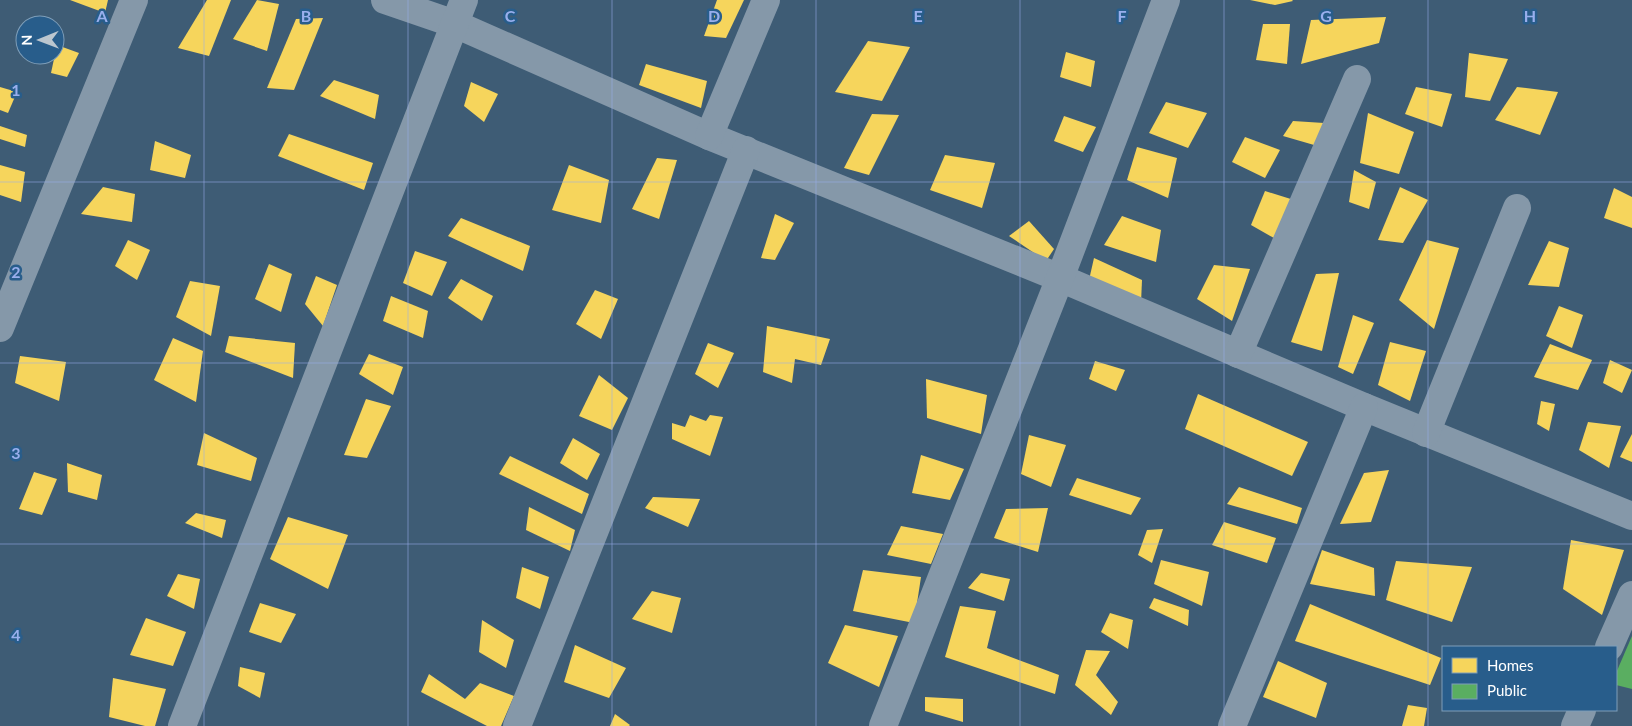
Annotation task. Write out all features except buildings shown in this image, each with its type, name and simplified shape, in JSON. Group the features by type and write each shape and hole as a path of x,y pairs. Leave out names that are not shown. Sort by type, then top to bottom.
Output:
{"street":[{"path":"0,328 134,0"},
{"path":"386,0 459,12 709,136 1060,278 1426,433 1632,516"},
{"path":"709,136 766,0"},
{"path":"883,726 1060,278 1166,0"},
{"path":"182,726 459,12"},
{"path":"1238,354 1357,79"},
{"path":"517,726 746,150"},
{"path":"1426,433 1517,208"},
{"path":"1232,726 1364,407"},
{"path":"1609,646 1632,595"},
{"path":"1575,726 1582,711"}]}
